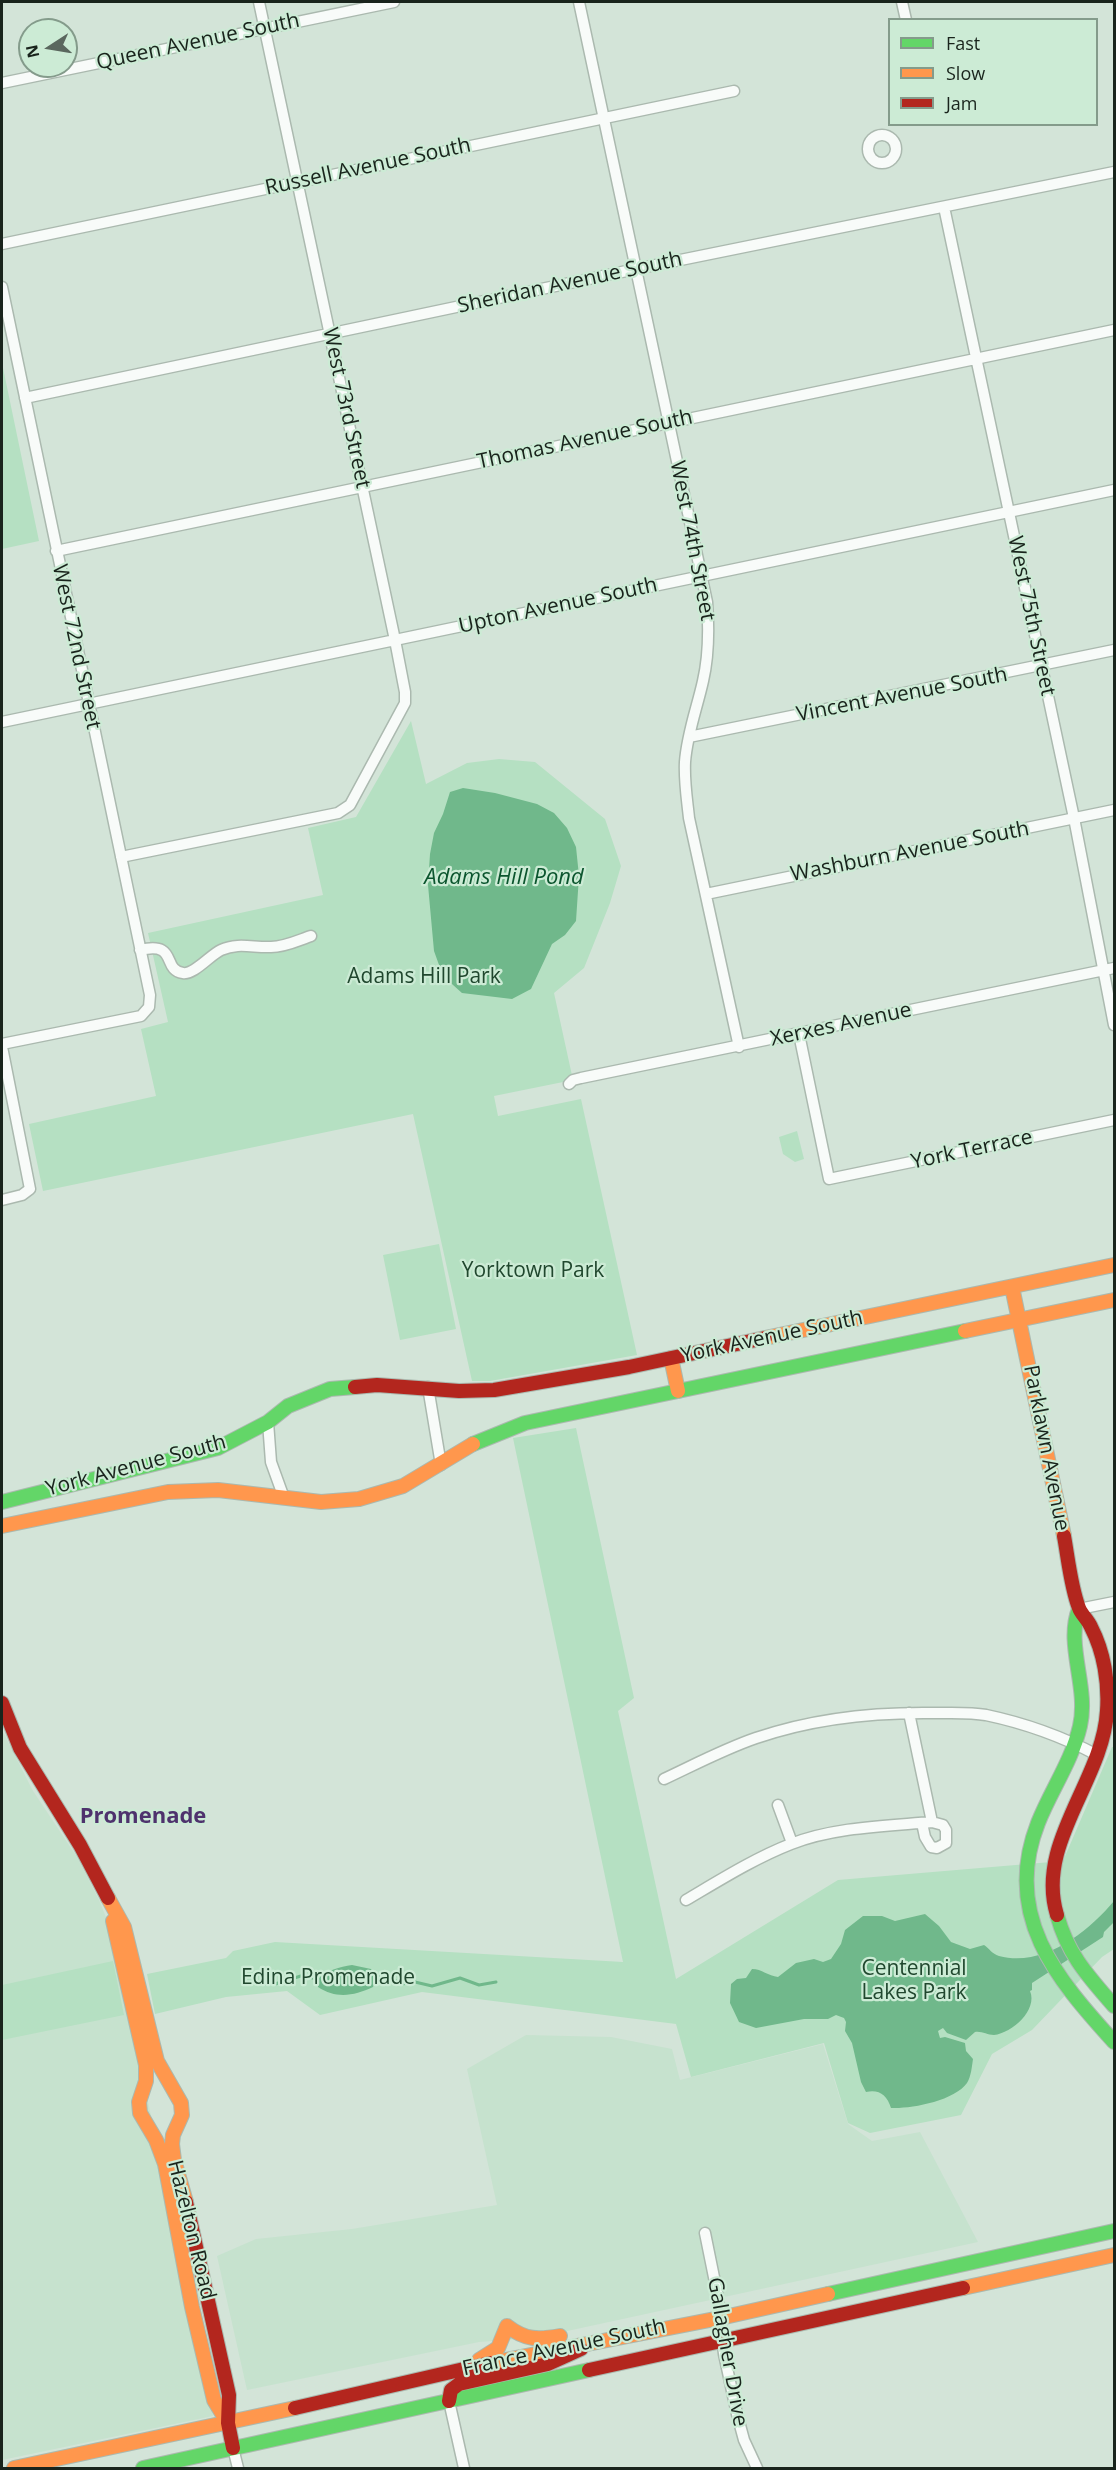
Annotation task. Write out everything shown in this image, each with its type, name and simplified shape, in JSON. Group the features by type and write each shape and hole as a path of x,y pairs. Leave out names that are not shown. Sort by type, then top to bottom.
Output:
{"street":[{"name":"West 73rd Street","path":"121,857 338,813 350,805 405,703 395,640 259,2"},
{"name":"Queen Avenue South","path":"2,83 394,2"},
{"name":"West 74th Street","path":"579,2 707,602 708,654 689,737 685,761 685,790 739,1047"},
{"path":"902,2 906,18"},
{"name":"Russell Avenue South","path":"2,244 734,91"},
{"path":"886,136 889,126"},
{"name":"Sheridan Avenue South","path":"25,398 636,269 1114,172"},
{"name":"West 75th Street","path":"944,207 1041,666 1109,969 1114,1025"},
{"name":"West 72nd Street","path":"2,287 150,995 149,1006 141,1016 2,1046"},
{"name":"Thomas Avenue South","path":"56,551 976,361 1114,330"},
{"name":"Upton Avenue South","path":"2,722 1114,490"},
{"name":"Vincent Avenue South","path":"689,737 1114,650"},
{"name":"Washburn Avenue South","path":"706,894 1114,810"},
{"path":"141,950 155,946 164,950 177,971 184,974 192,972 208,957 224,949 247,945 272,947 311,936"},
{"name":"Xerxes Avenue","path":"569,1084 573,1080 1109,969"},
{"name":"York Terrace","path":"799,1034 830,1179 1114,1120"},
{"path":"2,1046 30,1189 27,1193 2,1200"},
{"name":"York Avenue South","path":"2,1502 218,1448 268,1422 288,1406 330,1389 377,1385 459,1391 494,1390 671,1358 1114,1265"},
{"name":"Parklawn Avenue","path":"1012,1287 1079,1609 1091,1623 1107,1681 1107,1715 1097,1755 1056,1851 1052,1890 1063,1936 1074,1958 1114,2006"},
{"name":"York Avenue South","path":"2,1526 168,1491 218,1490 321,1502 359,1499 403,1486 473,1444 525,1423 1114,1300"},
{"path":"671,1358 678,1391"},
{"path":"428,1388 441,1465"},
{"path":"268,1422 271,1462 284,1498"},
{"path":"1079,1609 1114,1602"},
{"name":"Parklawn Avenue","path":"1079,1609 1073,1628 1081,1675 1083,1708 1075,1744 1032,1842 1027,1877 1028,1895 1032,1921 1040,1946 1054,1971 1114,2042"},
{"name":"Hazelton Road","path":"2,1703 20,1748 84,1852 124,1927 157,2061 181,2103 182,2115 172,2134 172,2152 183,2188 229,2395 228,2423 237,2469"},
{"path":"686,1900 792,1843 858,1828 927,1823 909,1713"},
{"path":"664,1779 752,1740 804,1725 851,1716 909,1713 984,1715 1075,1744 1097,1755"},
{"path":"778,1805 792,1843"},
{"name":"Hazelton Road","path":"112,1908 114,1932 146,2065 143,2091 139,2102 140,2113 156,2140 165,2164 192,2307 214,2400 228,2423"},
{"path":"143,2091 156,2084 172,2087"},
{"path":"149,2128 161,2131 177,2124"},
{"name":"France Avenue South","path":"15,2469 456,2370 591,2341 720,2318 1114,2231"},
{"name":"Gallagher Drive","path":"705,2233 722,2341 740,2427 757,2469"},
{"name":"France Avenue South","path":"143,2469 1114,2254"},
{"path":"456,2370 490,2355 498,2348 507,2326 519,2336 538,2341 609,2326 658,2328"},
{"path":"464,2469 449,2401 452,2390 459,2384 548,2364 576,2353 591,2341"}],"shaded area":[{"path":"2,1730 33,1791 77,1857 99,1900 114,1937 213,2416 2,2460"},
{"path":"526,2035 611,2037 672,2049 680,2080 823,2044 848,2124 872,2141 920,2132 978,2242 535,2338 479,2342 247,2390 217,2256 256,2239 352,2229 497,2205 467,2069"}],"green space":[{"path":"2,363 39,541 2,549"},
{"name":"Adams Hill Park","path":"411,721 426,784 467,763 499,759 535,762 605,819 621,866 610,903 584,968 554,993 573,1080 494,1096 498,1116 581,1099 637,1355 490,1381 472,1381 413,1114 43,1191 29,1124 156,1096 141,1029 168,1022 148,933 323,895 308,828 356,817"},
{"path":"797,1131 804,1159 795,1162 783,1154 779,1137"},
{"path":"439,1244 456,1329 400,1340 383,1255"},
{"path":"576,1428 634,1698 618,1711 676,1979 838,1880 1063,1861 1112,1747 1114,1747 1114,1949 1102,1957 1032,2030 992,2054 961,2115 870,2133 848,2123 824,2043 691,2077 676,2024 422,1992 320,2015 287,1991 226,1997 155,2014 147,1974 226,1958 233,1951 275,1942 623,1962 513,1438"},
{"path":"113,1961 124,2015 2,2040 2,1985"}],"water":[{"name":"Adams Hill Pond","path":"463,788 495,793 537,804 554,813 567,828 576,847 579,876 576,921 565,935 552,944 531,989 512,999 462,993 443,976 434,951 428,885 430,854 434,833 450,792"},
{"path":"1114,1901 1114,1922 1104,1932 1103,1937 1032,1983 1030,2006 1027,2013 1015,2025 994,2035 975,2032 966,2040 947,2033 943,2028 938,2031 940,2038 945,2037 965,2043 966,2051 973,2059 967,2083 954,2094 934,2102 891,2108 882,2094 875,2091 866,2092 861,2082 852,2043 845,2031 844,2018 836,2015 828,2019 804,2019 756,2028 739,2022 730,2003 731,1984 737,1979 746,1978 752,1969 778,1977 796,1963 814,1959 823,1962 831,1959 841,1944 845,1930 863,1916 882,1916 895,1921 925,1914 939,1926 951,1942 970,1949 984,1945 999,1956 1016,1958 1032,1957 1063,1945 1091,1924"},
{"path":"352,1965 371,1969 376,1979 373,1987 338,1995 318,1987 318,1979 325,1973"}],"waterway":[{"path":"257,1984 275,1984 304,1975 319,1980"},
{"path":"373,1977 388,1977 402,1984 415,1982 432,1986 460,1978 479,1985 496,1982"}],"traffic: fast":[{"path":"473,1444 525,1423 965,1331"},
{"path":"2,1502 218,1448 268,1422 288,1406 330,1389 355,1387"},
{"path":"1079,1609 1075,1623 1075,1637 1082,1696 1080,1726 1067,1763 1038,1823 1029,1856 1027,1887 1031,1916 1041,1943 1055,1969 1114,2042"},
{"path":"1057,1915 1073,1953 1087,1975 1114,2006"},
{"path":"828,2294 1114,2231"},
{"path":"143,2468 589,2370"}],"traffic: slow":[{"path":"765,1338 1114,1265"},
{"path":"1012,1287 1064,1536"},
{"path":"965,1331 1114,1300"},
{"path":"671,1358 678,1391"},
{"path":"2,1526 168,1492 218,1490 321,1502 359,1499 403,1486 473,1444"},
{"path":"108,1898 124,1927 157,2061 181,2103 182,2115 173,2135 172,2144 174,2160 186,2202"},
{"path":"113,1921 146,2065 146,2081 139,2102 140,2113 156,2140 165,2164 192,2307 214,2400 228,2423"},
{"path":"963,2288 1114,2255"},
{"path":"490,2363 720,2318 828,2294"},
{"path":"479,2360 498,2348 507,2326 532,2338 560,2336"},
{"path":"14,2468 295,2408"}],"traffic: jam":[{"path":"355,1387 377,1385 459,1391 494,1390 629,1367 765,1338"},
{"path":"1057,1915 1053,1888 1055,1863 1062,1837 1103,1737 1107,1711 1106,1679 1102,1657 1096,1637 1076,1600 1064,1536"},
{"path":"2,1703 20,1748 80,1845 108,1898"},
{"path":"186,2202 229,2395 228,2423 233,2448"},
{"path":"589,2370 963,2288"},
{"path":"449,2401 451,2390 459,2384 548,2364 581,2349"},
{"path":"295,2408 490,2363"}],"district":[{"name":"Promenade","path":"143,1817"}],"park label":[{"name":"Yorktown Park","path":"533,1271"},
{"name":"Edina Promenade","path":"328,1978"},
{"name":"Centennial Lakes Park","path":"914,1981"}]}
